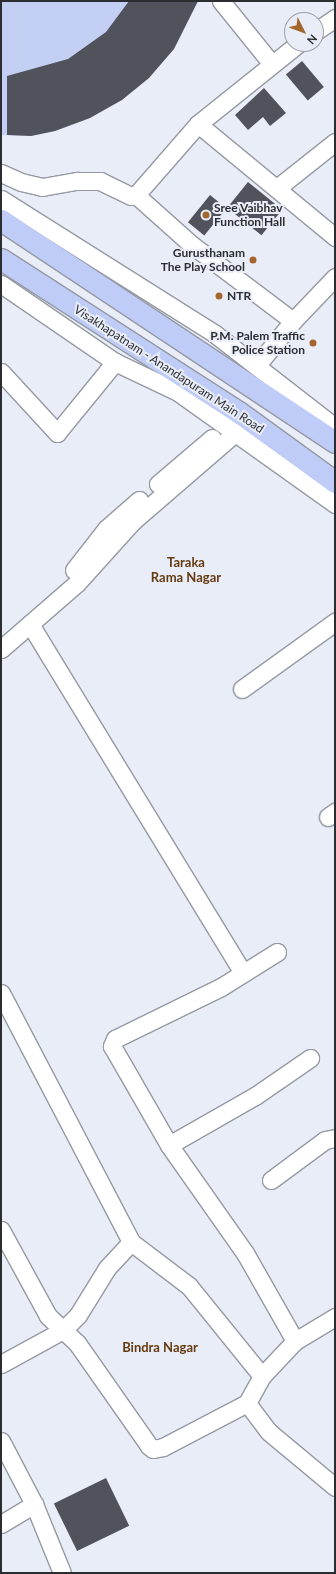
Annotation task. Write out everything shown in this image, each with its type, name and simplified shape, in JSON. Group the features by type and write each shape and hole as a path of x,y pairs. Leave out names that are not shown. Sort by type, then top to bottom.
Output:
{"main road":[{"path":"2,207 335,442"},
{"name":"Visakhapatnam - Anandapuram Main Road","path":"1,259 240,413 335,482"}],"street":[{"path":"221,1 271,63"},
{"path":"324,26 335,18"},
{"path":"1,173 20,182 42,187 89,179 100,181 131,196 136,195 198,124 271,63 287,52"},
{"path":"198,124 335,237"},
{"path":"277,188 335,142"},
{"path":"20,182 2,207 215,334 257,365 335,427"},
{"path":"136,195 192,245 293,321"},
{"path":"257,365 293,321 335,277"},
{"path":"1,284 115,362 178,392 231,428 335,504"},
{"path":"3,378 57,433 115,362"},
{"path":"1,649 77,583 122,531 231,428"},
{"path":"1,635 72,572 106,529 231,428"},
{"path":"242,689 335,622"},
{"path":"30,624 243,974"},
{"path":"277,952 221,987 115,1039 112,1046 113,1051 169,1145 245,1253 295,1341"},
{"path":"1,993 131,1242 189,1286 262,1376"},
{"path":"169,1145 255,1096 310,1058"},
{"path":"271,1180 325,1140 335,1138"},
{"path":"1,1230 36,1297 48,1316 77,1343 145,1442 153,1449 163,1447 247,1403 262,1376 295,1341 335,1317"},
{"path":"1,1364 63,1330 78,1315 107,1268 131,1242"},
{"path":"247,1403 269,1432 335,1487"},
{"path":"1,1441 34,1504 62,1573"},
{"path":"1,1524 34,1504"}],"shaded area":[{"path":"1,1 198,1 174,49 90,118 55,131 31,136 1,135"}],"building":[{"path":"129,1 198,1 174,49 149,78 122,100 90,118 55,131 31,136 7,135 7,76 68,59 106,32"},
{"path":"302,61 324,87 308,101 286,74"},
{"path":"264,88 286,113 270,126 263,117 248,130 235,115"},
{"path":"248,182 282,210 261,235 227,208"},
{"name":"Sree Vaibhav Function Hall","path":"210,195 226,208 204,235 188,222"},
{"path":"106,1478 129,1526 77,1551 54,1503"}],"place":[{"name":"Sree Vaibhav Function Hall","path":"206,215"},
{"name":"Gurusthanam The Play School","path":"253,260"},
{"name":"NTR","path":"219,296"},
{"name":"P.M. Palem Traffic Police Station","path":"313,343"}],"district":[{"name":"Taraka Rama Nagar","path":"186,570"},
{"name":"Bindra Nagar","path":"160,1347"}]}
